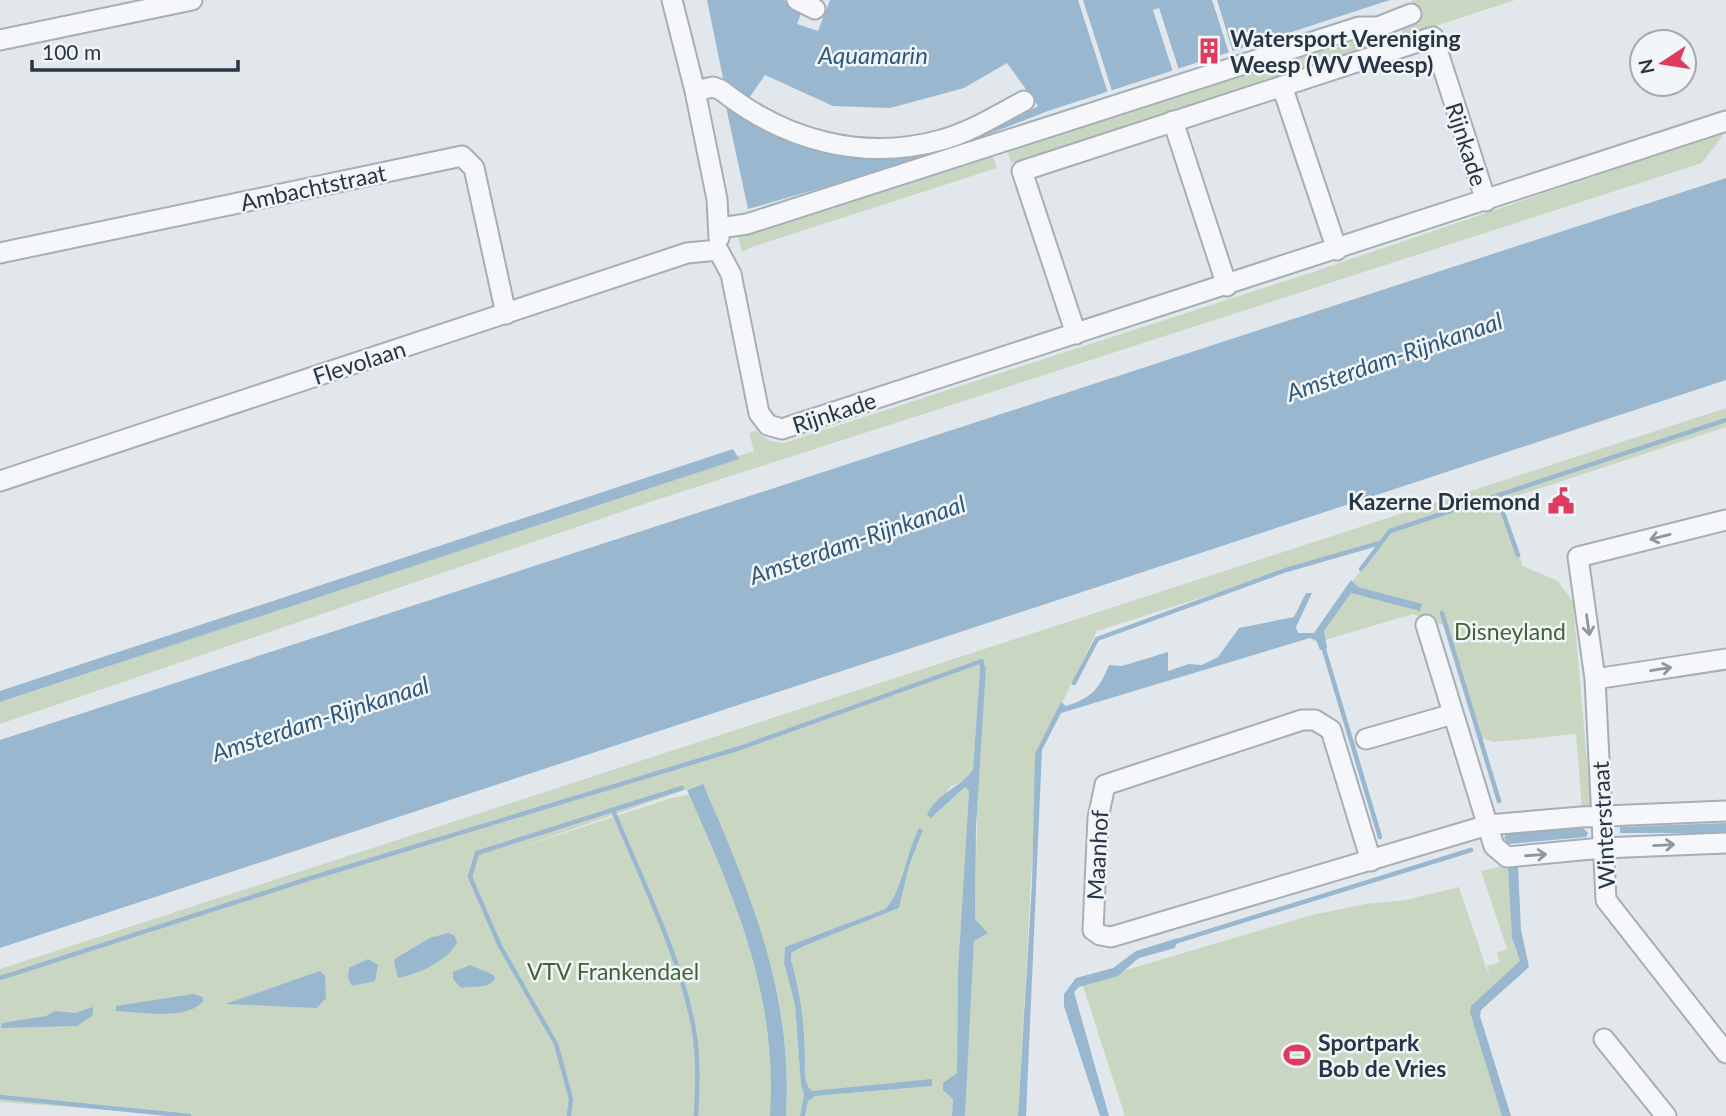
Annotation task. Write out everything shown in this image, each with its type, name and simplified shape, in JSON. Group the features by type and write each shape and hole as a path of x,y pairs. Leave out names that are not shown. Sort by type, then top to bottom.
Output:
{"street":[{"path":"0,40 192,0"},
{"path":"672,0 695,91 717,199 720,228 718,250"},
{"path":"681,0 694,67 695,91"},
{"path":"797,0 815,9"},
{"path":"720,228 747,224 1359,27 1378,26 1411,15"},
{"name":"Rijnkade","path":"1076,334 1023,170 1173,121 1433,37 1486,201"},
{"path":"1282,86 1337,250"},
{"path":"695,91 713,87 721,90 776,128 842,147 881,150 940,140 965,131 1024,101"},
{"path":"1173,121 1227,286"},
{"name":"Rijnkade","path":"718,250 732,274 759,413 763,421 775,429 1227,286 1726,121"},
{"name":"Ambachtstraat","path":"0,253 462,156 474,168 506,314"},
{"name":"Flevolaan","path":"0,481 687,253 718,250"},
{"name":"Winterstraat","path":"1726,520 1578,557 1595,679 1606,900 1726,1054"},
{"path":"1426,625 1494,846 1507,857 1602,848 1726,843"},
{"path":"1595,679 1726,659"},
{"path":"1366,739 1453,714"},
{"name":"Maanhof","path":"1302,720 1315,720 1331,730 1371,861 1111,937 1100,935 1093,930 1098,818 1105,785 1302,720"},
{"path":"1371,861 1488,825 1603,816 1726,811"},
{"path":"1604,1039 1666,1116"}],"green space":[{"path":"1412,0 1515,0 1402,37 1402,22 1417,17"},
{"path":"1364,38 1373,47 1193,114 1187,107 1011,163 1006,148"},
{"path":"1726,131 1702,163 650,502 0,724 0,702 738,459 738,456 754,451 749,433 756,431 770,441 784,443 1316,271"},
{"path":"992,154 997,168 742,252 737,233"},
{"path":"1726,408 1726,427 1501,501 1523,566 1558,581 1573,602 1591,807 1582,809 1576,734 1495,742 1478,737 1444,625 1413,614 1318,642 1311,640 1382,540 1097,631 1038,753 1018,1116 965,1116 974,940 987,933 975,920 980,669 973,771 967,779 950,787 932,817 965,787 969,791 958,970 957,1073 943,1090 953,1099 952,1116 805,1116 808,1100 815,1096 932,1086 811,1091 805,1081 805,1040 791,960 791,953 804,946 899,908 909,866 923,830 919,828 896,894 885,909 785,947 784,963 795,1005 804,1094 800,1116 786,1116 783,1027 765,945 752,906 702,784 507,852 671,798 699,793 773,1002 775,1116 194,1116 0,1102 0,969"},
{"name":"Sportpark Bob de Vries","path":"1513,864 1508,868 1512,938 1520,961 1519,966 1475,1002 1506,1116 1125,1116 1082,983 1312,915 1366,904 1406,900 1459,887 1490,979 1487,966 1500,962 1497,953 1507,949 1481,871"}],"water":[{"name":"Aquamarin","path":"707,0 784,0 802,11 797,24 818,31 830,0 1390,0 1048,111 933,156 748,209 726,107 849,153 1013,112 1021,116 1038,106 1007,63 964,88 890,108 833,106 765,75 747,101 724,83"},
{"name":"Amsterdam-Rijnkanaal","path":"1726,178 1726,380 0,948 0,740"},
{"path":"733,449 739,459 0,702 0,691"},
{"path":"1351,580 1358,587 1422,604 1420,611 1351,593 1324,631 1327,648 1320,650 1316,640 1310,638 1061,713 1042,750 1026,1116 1018,1116 1032,883 1035,754 1061,702 1066,706 1088,696 1098,686 1109,665 1122,666 1168,652 1168,671 1189,664 1202,665 1218,657 1239,628 1294,617 1306,593 1312,593 1296,627 1298,633 1314,633"},
{"path":"986,666 976,828 975,919 988,933 974,941 965,1116 952,1116 953,1099 943,1090 943,1083 957,1073 958,970 969,791 965,787 931,818 927,815 943,795 973,770 980,669"},
{"path":"703,784 737,865 765,945 783,1028 786,1116 770,1116 771,1072 767,1029 750,948 721,869 687,790"},
{"path":"1726,823 1726,833 1620,833 1620,827"},
{"path":"919,828 923,830 909,866 899,908 804,946 791,953 791,960 803,1022 805,1077 812,1091 932,1079 932,1086 815,1096 808,1101 805,1116 800,1116 804,1094 795,1005 784,963 785,947 885,909 891,903 900,883"},
{"path":"1583,828 1588,833 1586,837 1508,844 1504,838 1507,833"},
{"path":"1513,864 1518,867 1521,930 1529,967 1481,1010 1480,1016 1511,1116 1502,1116 1470,1012 1471,1006 1520,961 1512,938 1508,868"},
{"path":"448,933 454,935 457,942 447,955 423,970 398,978 394,962 396,958 430,938"},
{"path":"1178,938 1175,948 1139,958 1118,976 1079,987 1074,992 1109,1116 1100,1116 1064,1006 1064,994 1076,978 1113,968 1136,951"},
{"path":"368,959 378,965 375,981 352,986 348,978 349,968"},
{"path":"470,965 494,975 495,979 484,986 461,988 453,979 453,972"},
{"path":"320,971 325,976 326,998 317,1008 225,1004"},
{"path":"193,994 203,997 203,1002 185,1012 162,1014 116,1011 116,1006"},
{"path":"93,1007 93,1015 77,1026 1,1028 2,1023 46,1016 55,1011 75,1013"}],"pier":[{"path":"1078,0 1083,0 1112,91 1108,93"},
{"path":"1212,0 1217,0 1233,52 1229,53"},
{"path":"1159,8 1179,70 1173,72 1153,10"}],"waterway":[{"path":"1361,569 1390,531 1726,420"},
{"path":"1497,496 1518,555"},
{"path":"1074,683 1097,639 1286,570 1380,543"},
{"path":"1442,613 1499,801"},
{"path":"1322,643 1380,837"},
{"path":"0,978 308,879 740,748 982,661 982,668"},
{"path":"569,1116 571,1099 556,1044 500,946 470,877 477,853 682,788"},
{"path":"613,810 667,938 684,990 694,1028 697,1053 696,1116"},
{"path":"1171,943 1471,850"},
{"path":"0,1097 189,1116"}],"place":[{"name":"Watersport Vereniging Weesp (WV Weesp)","path":"1209,51"},
{"name":"Kazerne Driemond","path":"1561,501"},
{"name":"Sportpark Bob de Vries","path":"1297,1055"}],"park label":[{"name":"Disneyland","path":"1510,631"},
{"name":"VTV Frankendael","path":"613,971"}]}
